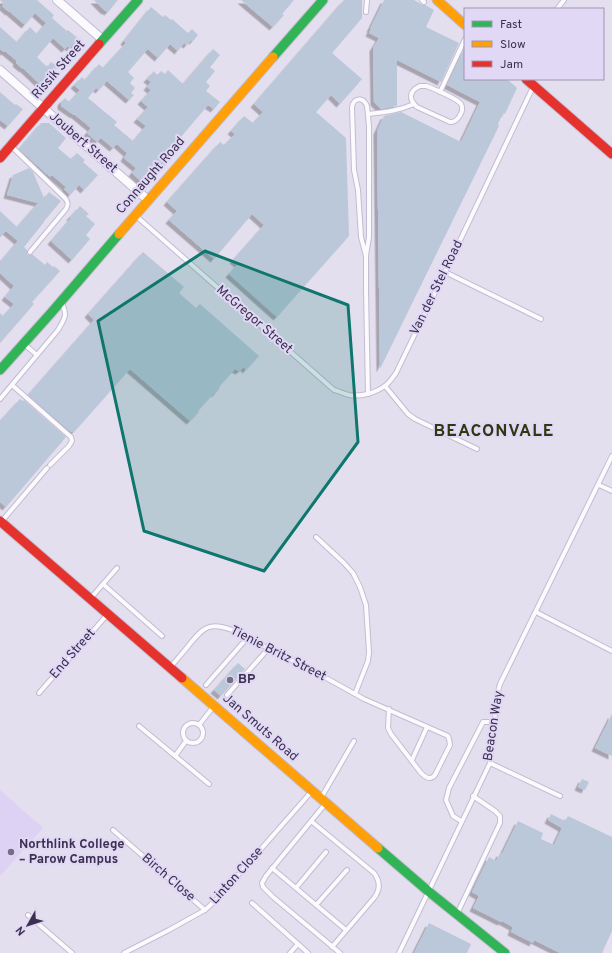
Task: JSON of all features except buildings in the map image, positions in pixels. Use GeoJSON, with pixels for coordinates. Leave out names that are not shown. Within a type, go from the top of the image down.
{"type":"FeatureCollection","features":[{"type":"Feature","properties":{"kind":"street"},"geometry":{"type":"LineString","coordinates":[[57,0],[103,40]]}},
{"type":"Feature","properties":{"kind":"street","name":"Rissik Street"},"geometry":{"type":"LineString","coordinates":[[0,158],[138,0]]}},
{"type":"Feature","properties":{"kind":"street","name":"Connaught Road"},"geometry":{"type":"LineString","coordinates":[[0,370],[61,302],[323,0]]}},
{"type":"Feature","properties":{"kind":"street"},"geometry":{"type":"LineString","coordinates":[[437,0],[464,24]]}},
{"type":"Feature","properties":{"kind":"street","name":"Joubert Street"},"geometry":{"type":"LineString","coordinates":[[0,70],[148,200]]}},
{"type":"Feature","properties":{"kind":"street"},"geometry":{"type":"LineString","coordinates":[[527,80],[612,154]]}},
{"type":"Feature","properties":{"kind":"street","name":"Jan Smuts Road"},"geometry":{"type":"LineString","coordinates":[[0,522],[428,891],[505,953]]}},
{"type":"Feature","properties":{"kind":"lane"},"geometry":{"type":"LineString","coordinates":[[366,12],[367,0]]}},
{"type":"Feature","properties":{"kind":"lane"},"geometry":{"type":"LineString","coordinates":[[558,8],[564,0]]}},
{"type":"Feature","properties":{"kind":"lane"},"geometry":{"type":"LineString","coordinates":[[440,92],[464,41]]}},
{"type":"Feature","properties":{"kind":"lane"},"geometry":{"type":"LineString","coordinates":[[426,86],[459,101],[462,106],[462,110],[458,118],[453,122],[450,122],[414,104],[411,100],[411,96],[415,88],[426,86]]}},
{"type":"Feature","properties":{"kind":"lane","name":"Van der Stel Road"},"geometry":{"type":"LineString","coordinates":[[385,386],[396,373],[534,86]]}},
{"type":"Feature","properties":{"kind":"lane"},"geometry":{"type":"LineString","coordinates":[[366,256],[361,237],[358,190],[354,170],[352,107],[354,100],[363,100],[366,103],[368,114],[369,237],[366,256],[368,394]]}},
{"type":"Feature","properties":{"kind":"lane"},"geometry":{"type":"LineString","coordinates":[[368,114],[394,111],[414,104]]}},
{"type":"Feature","properties":{"kind":"lane"},"geometry":{"type":"LineString","coordinates":[[10,146],[64,197],[68,204],[66,209],[30,252]]}},
{"type":"Feature","properties":{"kind":"lane","name":"McGregor Street"},"geometry":{"type":"LineString","coordinates":[[135,215],[334,390],[350,395],[360,396],[385,386]]}},
{"type":"Feature","properties":{"kind":"lane"},"geometry":{"type":"LineString","coordinates":[[445,272],[541,319]]}},
{"type":"Feature","properties":{"kind":"lane"},"geometry":{"type":"LineString","coordinates":[[0,399],[58,330],[66,315],[61,302]]}},
{"type":"Feature","properties":{"kind":"lane"},"geometry":{"type":"LineString","coordinates":[[24,344],[37,354]]}},
{"type":"Feature","properties":{"kind":"lane"},"geometry":{"type":"LineString","coordinates":[[0,522],[72,441],[71,437],[12,385]]}},
{"type":"Feature","properties":{"kind":"lane"},"geometry":{"type":"LineString","coordinates":[[385,386],[408,414],[415,419],[477,449]]}},
{"type":"Feature","properties":{"kind":"lane","name":"Beacon Way"},"geometry":{"type":"LineString","coordinates":[[399,953],[490,763],[499,688],[612,456]]}},
{"type":"Feature","properties":{"kind":"lane"},"geometry":{"type":"LineString","coordinates":[[599,484],[612,491]]}},
{"type":"Feature","properties":{"kind":"lane"},"geometry":{"type":"LineString","coordinates":[[316,537],[344,563],[352,573],[360,586],[366,605],[370,652],[355,694]]}},
{"type":"Feature","properties":{"kind":"lane"},"geometry":{"type":"LineString","coordinates":[[90,599],[117,568]]}},
{"type":"Feature","properties":{"kind":"lane"},"geometry":{"type":"LineString","coordinates":[[103,584],[162,636]]}},
{"type":"Feature","properties":{"kind":"lane"},"geometry":{"type":"LineString","coordinates":[[536,612],[612,651]]}},
{"type":"Feature","properties":{"kind":"lane","name":"End Street"},"geometry":{"type":"LineString","coordinates":[[39,693],[108,614]]}},
{"type":"Feature","properties":{"kind":"lane","name":"Tienie Britz Street"},"geometry":{"type":"LineString","coordinates":[[170,668],[200,632],[207,628],[224,626],[269,648],[355,694],[448,736],[450,739],[450,745],[435,775],[431,778],[421,773],[412,760]]}},
{"type":"Feature","properties":{"kind":"lane"},"geometry":{"type":"LineString","coordinates":[[206,685],[248,638]]}},
{"type":"Feature","properties":{"kind":"lane"},"geometry":{"type":"LineString","coordinates":[[227,695],[269,648]]}},
{"type":"Feature","properties":{"kind":"lane"},"geometry":{"type":"LineString","coordinates":[[199,725],[214,706]]}},
{"type":"Feature","properties":{"kind":"lane"},"geometry":{"type":"LineString","coordinates":[[389,709],[389,731],[412,760],[427,727]]}},
{"type":"Feature","properties":{"kind":"lane"},"geometry":{"type":"LineString","coordinates":[[461,821],[453,816],[446,800],[449,788],[483,722],[494,722]]}},
{"type":"Feature","properties":{"kind":"lane"},"geometry":{"type":"LineString","coordinates":[[190,723],[199,725],[204,733],[203,738],[200,742],[190,744],[184,738],[184,729],[190,723]]}},
{"type":"Feature","properties":{"kind":"lane"},"geometry":{"type":"LineString","coordinates":[[139,726],[209,784]]}},
{"type":"Feature","properties":{"kind":"lane"},"geometry":{"type":"LineString","coordinates":[[175,756],[186,741]]}},
{"type":"Feature","properties":{"kind":"lane"},"geometry":{"type":"LineString","coordinates":[[340,953],[296,917],[264,887],[262,883],[263,879],[311,821],[324,800],[354,741]]}},
{"type":"Feature","properties":{"kind":"lane"},"geometry":{"type":"LineString","coordinates":[[490,763],[560,796]]}},
{"type":"Feature","properties":{"kind":"lane","name":"Linton Close"},"geometry":{"type":"LineString","coordinates":[[124,953],[205,910],[217,899],[312,791]]}},
{"type":"Feature","properties":{"kind":"lane"},"geometry":{"type":"LineString","coordinates":[[457,914],[500,823],[500,816],[473,796]]}},
{"type":"Feature","properties":{"kind":"lane"},"geometry":{"type":"LineString","coordinates":[[311,821],[374,873],[378,880],[378,893],[332,946]]}},
{"type":"Feature","properties":{"kind":"lane","name":"Birch Close"},"geometry":{"type":"LineString","coordinates":[[113,830],[205,910]]}},
{"type":"Feature","properties":{"kind":"lane"},"geometry":{"type":"LineString","coordinates":[[296,888],[326,852]]}},
{"type":"Feature","properties":{"kind":"lane"},"geometry":{"type":"LineString","coordinates":[[272,868],[346,930]]}},
{"type":"Feature","properties":{"kind":"lane"},"geometry":{"type":"LineString","coordinates":[[316,905],[347,870]]}},
{"type":"Feature","properties":{"kind":"lane"},"geometry":{"type":"LineString","coordinates":[[252,903],[308,953]]}},
{"type":"Feature","properties":{"kind":"lane"},"geometry":{"type":"LineString","coordinates":[[28,914],[72,953]]}},
{"type":"Feature","properties":{"kind":"lane"},"geometry":{"type":"LineString","coordinates":[[290,953],[298,944]]}},
{"type":"Feature","properties":{"kind":"highlighted area"},"geometry":{"type":"Polygon","coordinates":[[[205,251],[348,305],[358,442],[264,571],[144,531],[98,321],[205,251]]]}},
{"type":"Feature","properties":{"kind":"shaded area","name":"Northlink College – Parow Campus"},"geometry":{"type":"Polygon","coordinates":[[[0,790],[43,828],[0,876],[0,790]]]}},
{"type":"Feature","properties":{"kind":"traffic: fast"},"geometry":{"type":"LineString","coordinates":[[99,44],[138,0]]}},
{"type":"Feature","properties":{"kind":"traffic: fast"},"geometry":{"type":"LineString","coordinates":[[273,57],[323,0]]}},
{"type":"Feature","properties":{"kind":"traffic: fast"},"geometry":{"type":"LineString","coordinates":[[0,370],[119,234]]}},
{"type":"Feature","properties":{"kind":"traffic: fast"},"geometry":{"type":"LineString","coordinates":[[378,848],[428,891],[505,953]]}},
{"type":"Feature","properties":{"kind":"traffic: slow"},"geometry":{"type":"LineString","coordinates":[[437,0],[464,24]]}},
{"type":"Feature","properties":{"kind":"traffic: slow"},"geometry":{"type":"LineString","coordinates":[[119,234],[273,57]]}},
{"type":"Feature","properties":{"kind":"traffic: slow"},"geometry":{"type":"LineString","coordinates":[[182,678],[378,848]]}},
{"type":"Feature","properties":{"kind":"traffic: jam"},"geometry":{"type":"LineString","coordinates":[[0,158],[99,44]]}},
{"type":"Feature","properties":{"kind":"traffic: jam"},"geometry":{"type":"LineString","coordinates":[[527,80],[612,154]]}},
{"type":"Feature","properties":{"kind":"traffic: jam"},"geometry":{"type":"LineString","coordinates":[[0,521],[182,678]]}},
{"type":"Feature","properties":{"kind":"place","name":"BP"},"geometry":{"type":"Point","coordinates":[230,680]}},
{"type":"Feature","properties":{"kind":"place","name":"Northlink College – Parow Campus"},"geometry":{"type":"Point","coordinates":[11,852]}},
{"type":"Feature","properties":{"kind":"district","name":"BEACONVALE"},"geometry":{"type":"Point","coordinates":[494,432]}}]}
